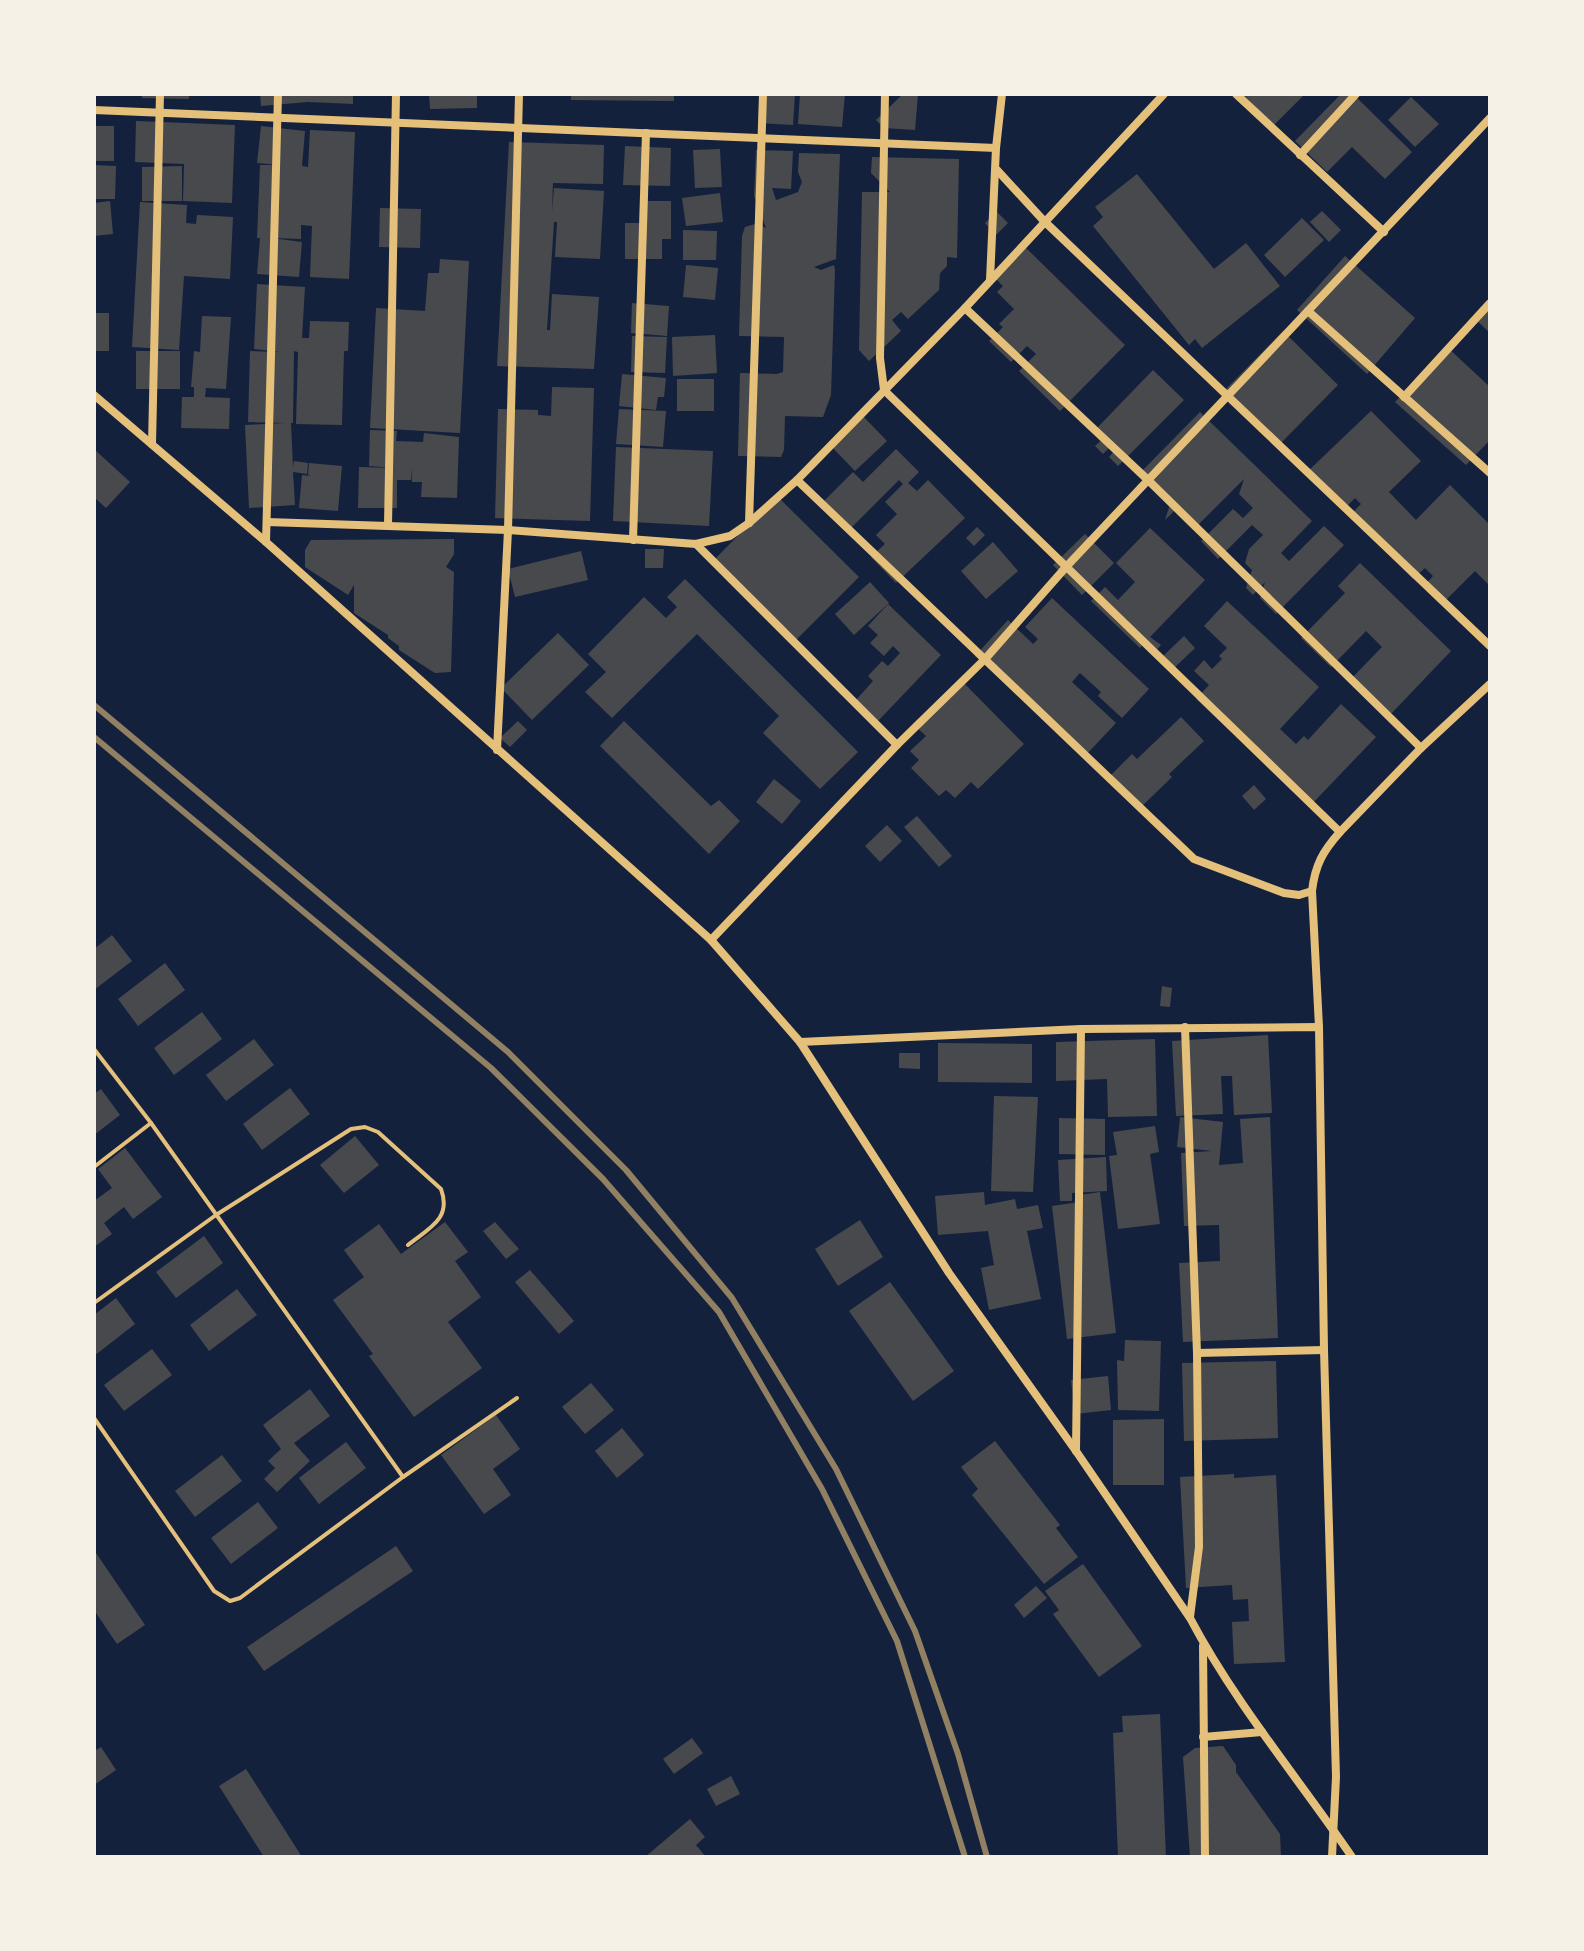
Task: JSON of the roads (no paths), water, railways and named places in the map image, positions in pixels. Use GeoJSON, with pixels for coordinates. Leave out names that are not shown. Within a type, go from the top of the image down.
{"type":"FeatureCollection","features":[{"type":"Feature","properties":{"kind":"street"},"geometry":{"type":"LineString","coordinates":[[152,444],[160,94]]}},
{"type":"Feature","properties":{"kind":"street"},"geometry":{"type":"LineString","coordinates":[[266,542],[278,94]]}},
{"type":"Feature","properties":{"kind":"street"},"geometry":{"type":"LineString","coordinates":[[388,525],[396,94]]}},
{"type":"Feature","properties":{"kind":"street"},"geometry":{"type":"LineString","coordinates":[[497,750],[508,530],[519,94]]}},
{"type":"Feature","properties":{"kind":"street"},"geometry":{"type":"LineString","coordinates":[[749,523],[763,94]]}},
{"type":"Feature","properties":{"kind":"street"},"geometry":{"type":"LineString","coordinates":[[885,94],[880,358],[884,390],[1340,832]]}},
{"type":"Feature","properties":{"kind":"street"},"geometry":{"type":"LineString","coordinates":[[990,280],[996,148],[1002,94]]}},
{"type":"Feature","properties":{"kind":"street"},"geometry":{"type":"LineString","coordinates":[[267,522],[508,530],[696,544],[730,536],[797,480],[965,308],[1164,94]]}},
{"type":"Feature","properties":{"kind":"street"},"geometry":{"type":"LineString","coordinates":[[1236,94],[1384,232]]}},
{"type":"Feature","properties":{"kind":"street"},"geometry":{"type":"LineString","coordinates":[[1300,155],[1356,94]]}},
{"type":"Feature","properties":{"kind":"street"},"geometry":{"type":"LineString","coordinates":[[94,110],[996,148]]}},
{"type":"Feature","properties":{"kind":"street"},"geometry":{"type":"LineString","coordinates":[[711,940],[897,745],[986,658],[1226,395],[1490,118]]}},
{"type":"Feature","properties":{"kind":"street"},"geometry":{"type":"LineString","coordinates":[[633,540],[646,133]]}},
{"type":"Feature","properties":{"kind":"street"},"geometry":{"type":"LineString","coordinates":[[997,170],[1044,221],[1490,646]]}},
{"type":"Feature","properties":{"kind":"street"},"geometry":{"type":"LineString","coordinates":[[1404,397],[1490,303]]}},
{"type":"Feature","properties":{"kind":"street"},"geometry":{"type":"LineString","coordinates":[[965,308],[1148,480],[1421,748]]}},
{"type":"Feature","properties":{"kind":"street"},"geometry":{"type":"LineString","coordinates":[[1308,311],[1490,473]]}},
{"type":"Feature","properties":{"kind":"street"},"geometry":{"type":"LineString","coordinates":[[94,395],[266,542],[711,940],[800,1042],[949,1273],[1076,1451],[1190,1618],[1262,1732],[1352,1857]]}},
{"type":"Feature","properties":{"kind":"street"},"geometry":{"type":"LineString","coordinates":[[797,480],[1194,859],[1284,893],[1299,895],[1312,891]]}},
{"type":"Feature","properties":{"kind":"street"},"geometry":{"type":"LineString","coordinates":[[696,544],[897,745]]}},
{"type":"Feature","properties":{"kind":"street"},"geometry":{"type":"LineString","coordinates":[[1332,1857],[1336,1777],[1319,1027],[1312,891],[1321,853],[1421,748],[1490,684]]}},
{"type":"Feature","properties":{"kind":"street"},"geometry":{"type":"LineString","coordinates":[[1185,1027],[1197,1353],[1199,1547],[1190,1618]]}},
{"type":"Feature","properties":{"kind":"street"},"geometry":{"type":"LineString","coordinates":[[800,1042],[1081,1029],[1319,1027]]}},
{"type":"Feature","properties":{"kind":"street"},"geometry":{"type":"LineString","coordinates":[[1076,1451],[1081,1029]]}},
{"type":"Feature","properties":{"kind":"street"},"geometry":{"type":"LineString","coordinates":[[1197,1353],[1324,1350]]}},
{"type":"Feature","properties":{"kind":"street"},"geometry":{"type":"LineString","coordinates":[[1204,1644],[1205,1857]]}},
{"type":"Feature","properties":{"kind":"street"},"geometry":{"type":"LineString","coordinates":[[1203,1737],[1262,1732]]}},
{"type":"Feature","properties":{"kind":"lane"},"geometry":{"type":"LineString","coordinates":[[94,1049],[151,1123],[403,1477]]}},
{"type":"Feature","properties":{"kind":"lane"},"geometry":{"type":"LineString","coordinates":[[94,1167],[151,1123]]}},
{"type":"Feature","properties":{"kind":"lane"},"geometry":{"type":"LineString","coordinates":[[94,1303],[216,1215],[351,1129],[365,1127],[378,1132],[441,1189],[445,1201],[444,1212],[437,1222],[408,1245]]}},
{"type":"Feature","properties":{"kind":"lane"},"geometry":{"type":"LineString","coordinates":[[94,1418],[214,1591],[230,1601],[240,1598],[403,1477],[517,1398]]}},
{"type":"Feature","properties":{"kind":"railway"},"geometry":{"type":"LineString","coordinates":[[94,705],[508,1052],[626,1170],[732,1298],[836,1469],[915,1631],[958,1754],[987,1857]]}},
{"type":"Feature","properties":{"kind":"railway"},"geometry":{"type":"LineString","coordinates":[[94,737],[491,1068],[603,1179],[719,1312],[822,1489],[897,1641],[965,1857]]}}]}
